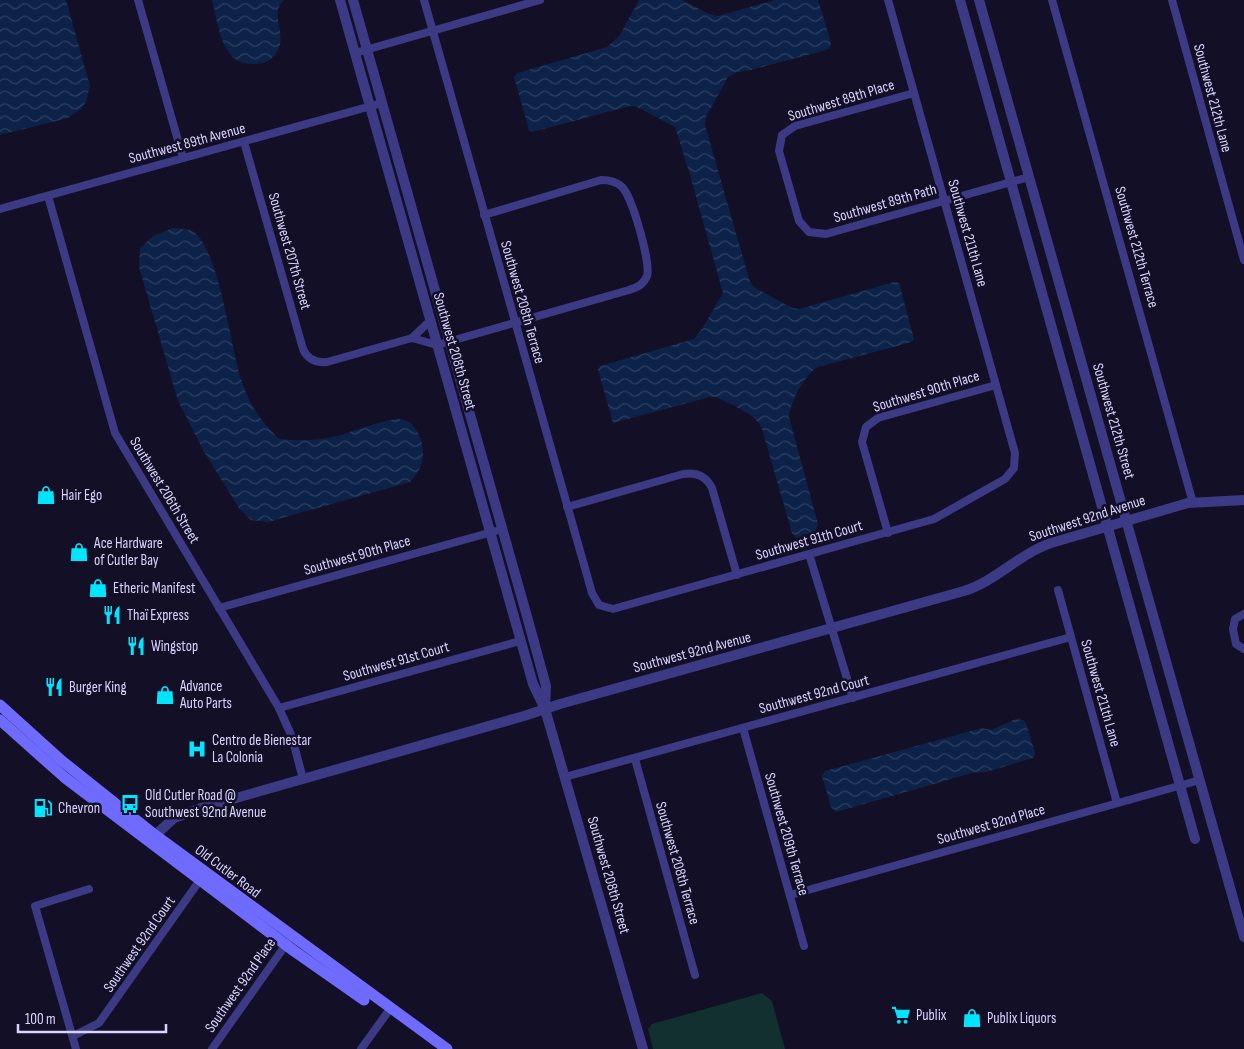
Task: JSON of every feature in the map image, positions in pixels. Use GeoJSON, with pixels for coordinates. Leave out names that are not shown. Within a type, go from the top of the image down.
{"type":"FeatureCollection","features":[{"type":"Feature","properties":{"kind":"main road","name":"Old Cutler Road"},"geometry":{"type":"LineString","coordinates":[[0,706],[200,880],[388,1012],[436,1049]]}},
{"type":"Feature","properties":{"kind":"main road","name":"Old Cutler Road"},"geometry":{"type":"LineString","coordinates":[[0,720],[64,777],[152,838],[288,941]]}},
{"type":"Feature","properties":{"kind":"main road","name":"Old Cutler Road"},"geometry":{"type":"LineString","coordinates":[[388,1012],[447,1049]]}},
{"type":"Feature","properties":{"kind":"street"},"geometry":{"type":"LineString","coordinates":[[138,0],[182,158]]}},
{"type":"Feature","properties":{"kind":"street","name":"Southwest 208th Street"},"geometry":{"type":"LineString","coordinates":[[340,0],[491,532],[520,641],[533,684],[545,709],[643,1049]]}},
{"type":"Feature","properties":{"kind":"street","name":"Southwest 208th Street"},"geometry":{"type":"LineString","coordinates":[[353,0],[546,686],[545,709]]}},
{"type":"Feature","properties":{"kind":"street","name":"Southwest 208th Terrace"},"geometry":{"type":"LineString","coordinates":[[424,0],[592,596],[604,608]]}},
{"type":"Feature","properties":{"kind":"street"},"geometry":{"type":"LineString","coordinates":[[355,52],[540,0]]}},
{"type":"Feature","properties":{"kind":"street","name":"Southwest 211th Lane"},"geometry":{"type":"LineString","coordinates":[[888,0],[1015,454],[1015,466],[1011,473]]}},
{"type":"Feature","properties":{"kind":"street"},"geometry":{"type":"LineString","coordinates":[[960,0],[1195,839]]}},
{"type":"Feature","properties":{"kind":"street","name":"Southwest 212th Street"},"geometry":{"type":"LineString","coordinates":[[979,0],[1244,937]]}},
{"type":"Feature","properties":{"kind":"street","name":"Southwest 212th Terrace"},"geometry":{"type":"LineString","coordinates":[[1052,0],[1194,502]]}},
{"type":"Feature","properties":{"kind":"street","name":"Southwest 212th Lane"},"geometry":{"type":"LineString","coordinates":[[1172,0],[1244,260]]}},
{"type":"Feature","properties":{"kind":"street","name":"Southwest 89th Place"},"geometry":{"type":"LineString","coordinates":[[807,231],[799,218],[779,151],[780,139],[783,134],[795,126],[914,93]]}},
{"type":"Feature","properties":{"kind":"street","name":"Southwest 89th Avenue"},"geometry":{"type":"LineString","coordinates":[[0,209],[382,103]]}},
{"type":"Feature","properties":{"kind":"street","name":"Southwest 207th Street"},"geometry":{"type":"LineString","coordinates":[[244,142],[304,351],[316,362],[327,362],[412,338]]}},
{"type":"Feature","properties":{"kind":"street","name":"Southwest 89th Path"},"geometry":{"type":"LineString","coordinates":[[807,231],[814,234],[826,234],[1029,177]]}},
{"type":"Feature","properties":{"kind":"street"},"geometry":{"type":"LineString","coordinates":[[430,320],[412,338],[437,345],[630,290],[639,286],[647,276],[647,260],[630,202],[626,190],[618,183],[601,180],[484,215]]}},
{"type":"Feature","properties":{"kind":"street","name":"Southwest 206th Street"},"geometry":{"type":"LineString","coordinates":[[48,196],[113,428],[279,708],[292,737],[303,779]]}},
{"type":"Feature","properties":{"kind":"street","name":"Southwest 90th Place"},"geometry":{"type":"LineString","coordinates":[[888,533],[863,446],[862,436],[866,427],[878,418],[996,385]]}},
{"type":"Feature","properties":{"kind":"street","name":"Southwest 91th Court"},"geometry":{"type":"LineString","coordinates":[[604,608],[621,608],[888,533],[950,512],[972,496],[1005,480],[1011,473]]}},
{"type":"Feature","properties":{"kind":"street"},"geometry":{"type":"LineString","coordinates":[[567,507],[683,474],[693,474],[705,478],[714,493],[737,575]]}},
{"type":"Feature","properties":{"kind":"street","name":"Southwest 92nd Avenue"},"geometry":{"type":"LineString","coordinates":[[152,838],[174,818],[187,812],[968,590],[990,579],[1038,547],[1126,520],[1194,502],[1244,500]]}},
{"type":"Feature","properties":{"kind":"street","name":"Southwest 90th Place"},"geometry":{"type":"LineString","coordinates":[[219,608],[502,529]]}},
{"type":"Feature","properties":{"kind":"street"},"geometry":{"type":"LineString","coordinates":[[809,554],[853,698]]}},
{"type":"Feature","properties":{"kind":"street","name":"Southwest 211th Lane"},"geometry":{"type":"LineString","coordinates":[[1058,590],[1117,803]]}},
{"type":"Feature","properties":{"kind":"street"},"geometry":{"type":"LineString","coordinates":[[1244,614],[1235,620],[1233,629],[1236,644],[1244,649]]}},
{"type":"Feature","properties":{"kind":"street","name":"Southwest 92nd Court"},"geometry":{"type":"LineString","coordinates":[[565,777],[1071,637]]}},
{"type":"Feature","properties":{"kind":"street","name":"Southwest 91st Court"},"geometry":{"type":"LineString","coordinates":[[279,708],[520,641]]}},
{"type":"Feature","properties":{"kind":"street","name":"Southwest 209th Terrace"},"geometry":{"type":"LineString","coordinates":[[743,728],[804,946]]}},
{"type":"Feature","properties":{"kind":"street","name":"Southwest 208th Terrace"},"geometry":{"type":"LineString","coordinates":[[634,759],[695,975]]}},
{"type":"Feature","properties":{"kind":"street","name":"Southwest 92nd Place"},"geometry":{"type":"LineString","coordinates":[[790,895],[1200,780]]}},
{"type":"Feature","properties":{"kind":"street","name":"Southwest 92nd Court"},"geometry":{"type":"LineString","coordinates":[[73,1036],[99,1023],[200,880]]}},
{"type":"Feature","properties":{"kind":"street"},"geometry":{"type":"LineString","coordinates":[[76,1049],[35,906],[89,889]]}},
{"type":"Feature","properties":{"kind":"street","name":"Southwest 92nd Place"},"geometry":{"type":"LineString","coordinates":[[212,1049],[288,941]]}},
{"type":"Feature","properties":{"kind":"street"},"geometry":{"type":"LineString","coordinates":[[361,1049],[388,1012]]}},
{"type":"Feature","properties":{"kind":"green space"},"geometry":{"type":"Polygon","coordinates":[[[762,993],[772,1001],[785,1049],[653,1049],[648,1029],[652,1024],[762,993]]]}},
{"type":"Feature","properties":{"kind":"water"},"geometry":{"type":"Polygon","coordinates":[[[0,0],[66,0],[90,86],[86,102],[81,109],[68,118],[0,135],[0,0]]]}},
{"type":"Feature","properties":{"kind":"water"},"geometry":{"type":"Polygon","coordinates":[[[212,0],[284,0],[279,6],[278,13],[280,43],[271,59],[263,63],[253,64],[242,63],[234,58],[228,51],[219,31],[212,0]]]}},
{"type":"Feature","properties":{"kind":"water"},"geometry":{"type":"Polygon","coordinates":[[[639,0],[682,0],[709,14],[718,16],[775,0],[818,0],[831,42],[830,48],[823,51],[737,72],[728,77],[706,117],[705,125],[750,282],[754,287],[792,308],[799,309],[894,282],[899,283],[914,339],[912,342],[818,367],[808,376],[799,389],[792,404],[789,417],[818,524],[816,531],[797,538],[792,533],[762,429],[759,423],[749,414],[716,397],[710,397],[613,423],[598,370],[600,366],[694,339],[723,293],[690,175],[675,127],[637,107],[630,106],[532,132],[529,130],[514,77],[517,73],[607,47],[620,35],[639,0]]]}},
{"type":"Feature","properties":{"kind":"water"},"geometry":{"type":"Polygon","coordinates":[[[173,228],[192,231],[201,240],[210,256],[223,300],[245,391],[261,419],[272,432],[279,439],[315,440],[330,438],[394,419],[405,420],[417,431],[423,449],[421,464],[410,482],[268,522],[251,520],[239,508],[204,452],[178,401],[139,267],[140,248],[153,236],[173,228]]]}},
{"type":"Feature","properties":{"kind":"water"},"geometry":{"type":"Polygon","coordinates":[[[1016,719],[1023,720],[1026,723],[1035,753],[1033,758],[986,772],[972,773],[836,812],[831,807],[822,776],[825,771],[982,728],[991,730],[1016,719]]]}},
{"type":"Feature","properties":{"kind":"place","name":"Hair Ego"},"geometry":{"type":"Point","coordinates":[46,495]}},
{"type":"Feature","properties":{"kind":"place","name":"Ace Hardware of Cutler Bay"},"geometry":{"type":"Point","coordinates":[79,552]}},
{"type":"Feature","properties":{"kind":"place","name":"Etheric Manifest"},"geometry":{"type":"Point","coordinates":[98,588]}},
{"type":"Feature","properties":{"kind":"place","name":"Thaï Express"},"geometry":{"type":"Point","coordinates":[112,615]}},
{"type":"Feature","properties":{"kind":"place","name":"Wingstop"},"geometry":{"type":"Point","coordinates":[136,646]}},
{"type":"Feature","properties":{"kind":"place","name":"Burger King"},"geometry":{"type":"Point","coordinates":[54,687]}},
{"type":"Feature","properties":{"kind":"place","name":"Advance Auto Parts"},"geometry":{"type":"Point","coordinates":[165,695]}},
{"type":"Feature","properties":{"kind":"place","name":"Centro de Bienestar La Colonia"},"geometry":{"type":"Point","coordinates":[197,749]}},
{"type":"Feature","properties":{"kind":"place","name":"Old Cutler Road @ Southwest 92nd Avenue"},"geometry":{"type":"Point","coordinates":[130,804]}},
{"type":"Feature","properties":{"kind":"place","name":"Chevron"},"geometry":{"type":"Point","coordinates":[43,808]}},
{"type":"Feature","properties":{"kind":"place","name":"Publix"},"geometry":{"type":"Point","coordinates":[901,1015]}},
{"type":"Feature","properties":{"kind":"place","name":"Publix Liquors"},"geometry":{"type":"Point","coordinates":[972,1018]}}]}
